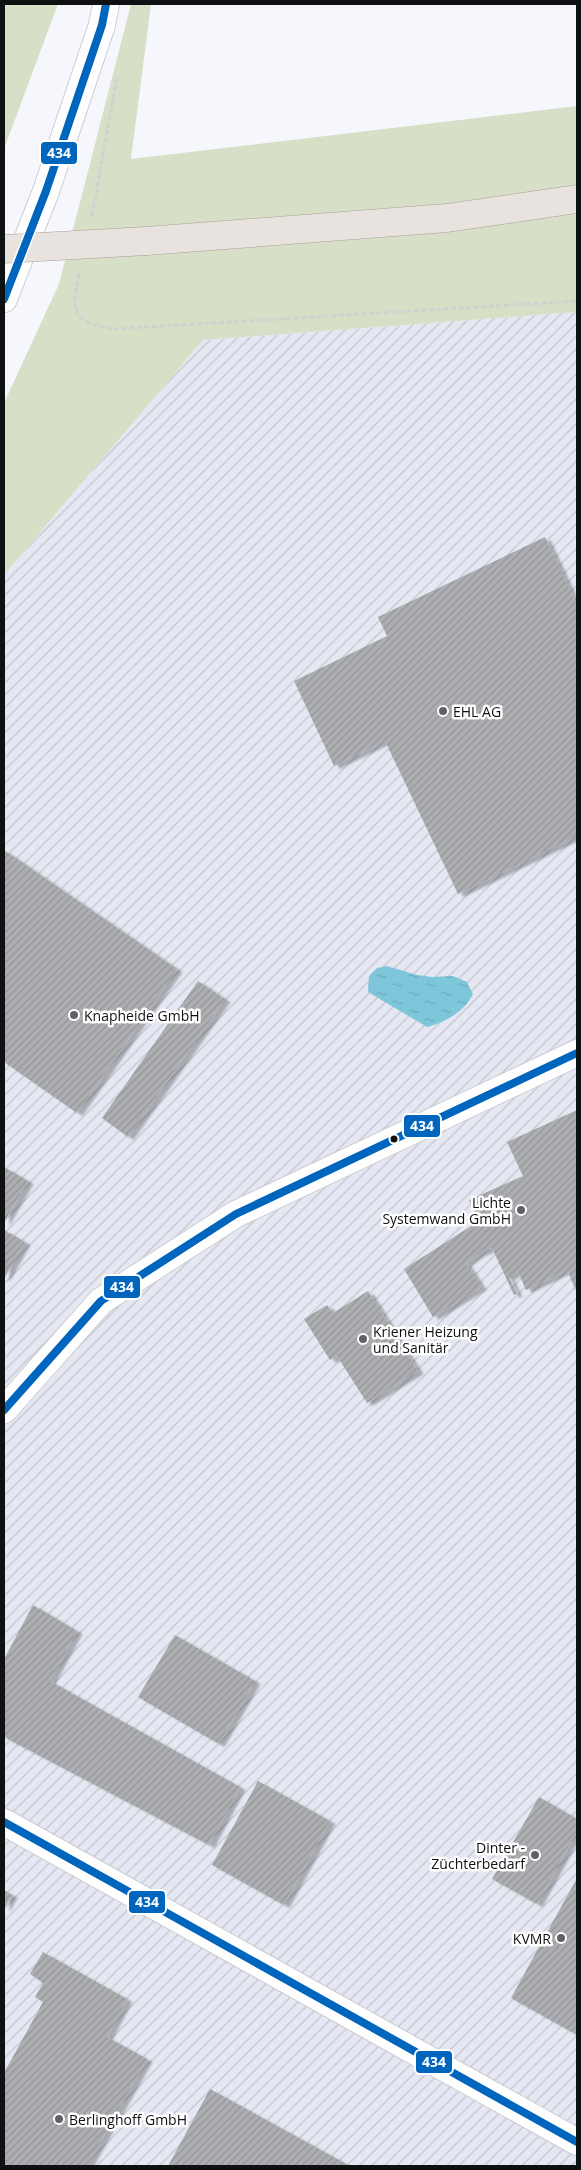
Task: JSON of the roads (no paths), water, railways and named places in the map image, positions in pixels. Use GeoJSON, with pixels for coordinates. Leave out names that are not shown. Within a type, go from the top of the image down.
{"type":"FeatureCollection","features":[{"type":"Feature","properties":{"kind":"main road"},"geometry":{"type":"LineString","coordinates":[[4,248],[146,241],[447,218],[577,198]]}},
{"type":"Feature","properties":{"kind":"street"},"geometry":{"type":"LineString","coordinates":[[4,299],[46,192],[102,24],[106,4]]}},
{"type":"Feature","properties":{"kind":"street"},"geometry":{"type":"LineString","coordinates":[[4,1410],[101,1301],[236,1214],[393,1142],[577,1053]]}},
{"type":"Feature","properties":{"kind":"street"},"geometry":{"type":"LineString","coordinates":[[4,1822],[577,2142]]}},
{"type":"Feature","properties":{"kind":"water"},"geometry":{"type":"Polygon","coordinates":[[[387,966],[417,975],[432,977],[453,976],[467,982],[473,994],[460,1011],[441,1022],[427,1027],[368,992],[369,976],[377,968],[387,966]]]}},
{"type":"Feature","properties":{"kind":"place","name":"EHL AG"},"geometry":{"type":"Point","coordinates":[443,711]}},
{"type":"Feature","properties":{"kind":"place","name":"Knapheide GmbH"},"geometry":{"type":"Point","coordinates":[74,1015]}},
{"type":"Feature","properties":{"kind":"place","name":"Lichte Systemwand GmbH"},"geometry":{"type":"Point","coordinates":[521,1210]}},
{"type":"Feature","properties":{"kind":"place","name":"Kriener Heizung und Sanitär"},"geometry":{"type":"Point","coordinates":[363,1339]}},
{"type":"Feature","properties":{"kind":"place","name":"Dinter - Züchterbedarf"},"geometry":{"type":"Point","coordinates":[535,1855]}},
{"type":"Feature","properties":{"kind":"place","name":"KVMR"},"geometry":{"type":"Point","coordinates":[561,1938]}},
{"type":"Feature","properties":{"kind":"place","name":"Berlinghoff GmbH"},"geometry":{"type":"Point","coordinates":[59,2119]}}]}
